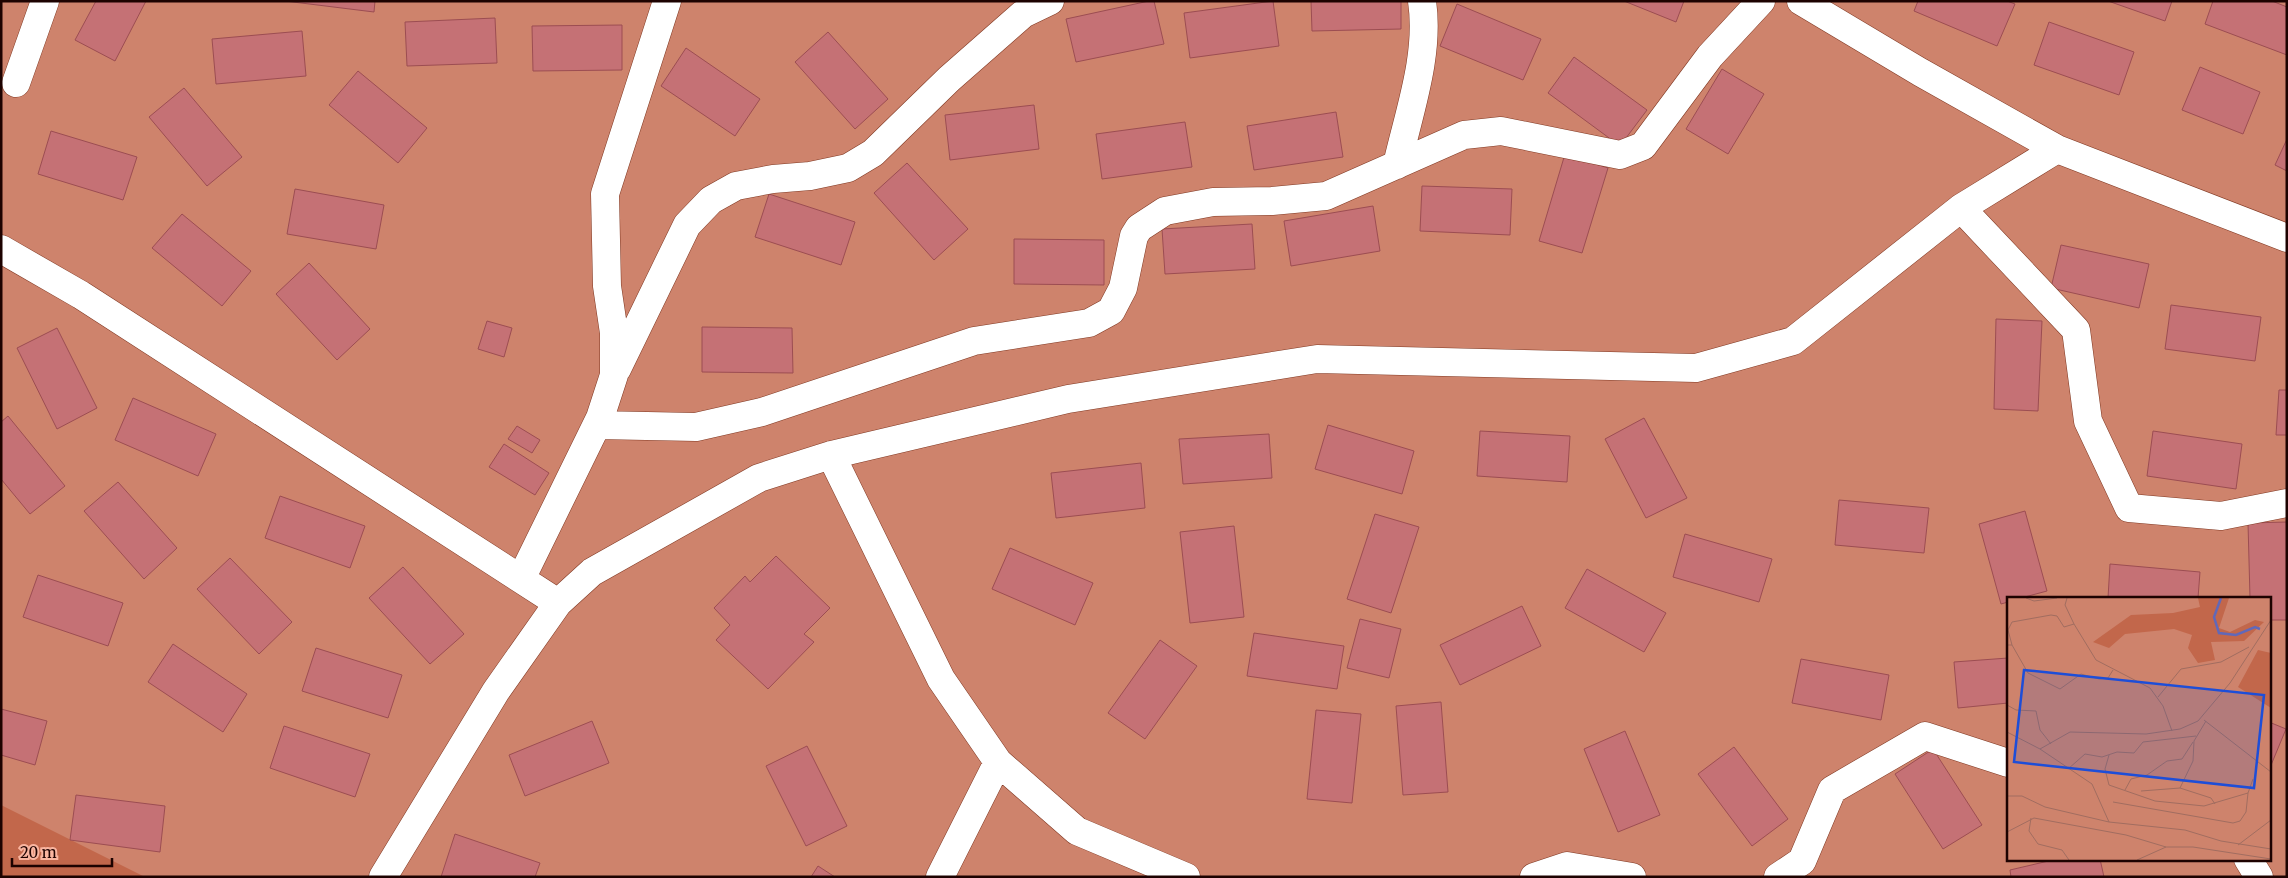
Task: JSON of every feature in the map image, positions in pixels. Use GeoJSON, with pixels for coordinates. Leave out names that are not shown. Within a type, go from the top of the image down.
{"type":"FeatureCollection","features":[{"type":"Feature","properties":{"kind":"street"},"geometry":{"type":"LineString","coordinates":[[16,83],[45,1]]}},
{"type":"Feature","properties":{"kind":"street"},"geometry":{"type":"LineString","coordinates":[[614,375],[614,333],[607,286],[605,194],[667,1]]}},
{"type":"Feature","properties":{"kind":"street"},"geometry":{"type":"LineString","coordinates":[[522,580],[597,425],[614,375],[687,225],[711,200],[736,186],[773,179],[810,176],[848,168],[873,153],[949,79],[1023,14],[1050,1]]}},
{"type":"Feature","properties":{"kind":"street"},"geometry":{"type":"LineString","coordinates":[[1397,165],[1419,69],[1425,23],[1422,1]]}},
{"type":"Feature","properties":{"kind":"street"},"geometry":{"type":"LineString","coordinates":[[597,425],[647,428],[696,427],[762,412],[974,340],[1089,323],[1111,311],[1124,288],[1134,236],[1139,228],[1165,212],[1213,202],[1272,201],[1326,196],[1464,135],[1501,130],[1620,155],[1630,153],[1643,146],[1710,56],[1761,1]]}},
{"type":"Feature","properties":{"kind":"street"},"geometry":{"type":"LineString","coordinates":[[1801,1],[1920,72],[2057,149],[2287,238]]}},
{"type":"Feature","properties":{"kind":"street"},"geometry":{"type":"LineString","coordinates":[[383,877],[496,691],[558,603],[592,572],[759,478],[831,455],[1068,399],[1317,359],[1696,368],[1793,341],[1961,208],[2057,149]]}},
{"type":"Feature","properties":{"kind":"street"},"geometry":{"type":"LineString","coordinates":[[1961,208],[2076,330],[2088,421],[2129,508],[2221,516],[2287,503]]}},
{"type":"Feature","properties":{"kind":"street"},"geometry":{"type":"LineString","coordinates":[[1,249],[82,295],[558,603]]}},
{"type":"Feature","properties":{"kind":"street"},"geometry":{"type":"LineString","coordinates":[[831,455],[941,679],[998,762],[1077,831],[1186,877]]}},
{"type":"Feature","properties":{"kind":"street"},"geometry":{"type":"LineString","coordinates":[[1778,877],[1802,861],[1832,790],[1925,736],[2007,763]]}},
{"type":"Feature","properties":{"kind":"street"},"geometry":{"type":"LineString","coordinates":[[940,877],[998,762]]}},
{"type":"Feature","properties":{"kind":"street"},"geometry":{"type":"LineString","coordinates":[[2249,860],[2259,877]]}},
{"type":"Feature","properties":{"kind":"street"},"geometry":{"type":"LineString","coordinates":[[1534,877],[1567,866],[1632,877]]}},
{"type":"Feature","properties":{"kind":"shaded area"},"geometry":{"type":"Polygon","coordinates":[[[1,1],[2287,1],[2287,877],[1,877],[1,1]]]}},
{"type":"Feature","properties":{"kind":"shaded area"},"geometry":{"type":"Polygon","coordinates":[[[1,805],[145,877],[1,877],[1,805]]]}},
{"type":"Feature","properties":{"kind":"building"},"geometry":{"type":"Polygon","coordinates":[[[96,1],[146,1],[115,61],[75,40],[96,1]]]}},
{"type":"Feature","properties":{"kind":"building"},"geometry":{"type":"Polygon","coordinates":[[[285,1],[375,1],[374,12],[285,1]]]}},
{"type":"Feature","properties":{"kind":"building"},"geometry":{"type":"Polygon","coordinates":[[[1154,1],[1164,44],[1076,62],[1066,19],[1154,1]]]}},
{"type":"Feature","properties":{"kind":"building"},"geometry":{"type":"Polygon","coordinates":[[[1273,1],[1279,46],[1190,58],[1184,13],[1273,1]]]}},
{"type":"Feature","properties":{"kind":"building"},"geometry":{"type":"Polygon","coordinates":[[[1311,1],[1401,1],[1401,29],[1312,31],[1311,1]]]}},
{"type":"Feature","properties":{"kind":"building"},"geometry":{"type":"Polygon","coordinates":[[[1624,1],[1684,1],[1676,22],[1624,1]]]}},
{"type":"Feature","properties":{"kind":"building"},"geometry":{"type":"Polygon","coordinates":[[[1918,1],[2007,1],[2015,4],[1997,46],[1914,11],[1918,1]]]}},
{"type":"Feature","properties":{"kind":"building"},"geometry":{"type":"Polygon","coordinates":[[[2108,1],[2172,1],[2165,21],[2108,1]]]}},
{"type":"Feature","properties":{"kind":"building"},"geometry":{"type":"Polygon","coordinates":[[[2213,1],[2272,1],[2287,7],[2287,55],[2205,24],[2213,1]]]}},
{"type":"Feature","properties":{"kind":"building"},"geometry":{"type":"Polygon","coordinates":[[[1457,4],[1541,39],[1523,80],[1440,46],[1457,4]]]}},
{"type":"Feature","properties":{"kind":"building"},"geometry":{"type":"Polygon","coordinates":[[[495,18],[497,63],[407,66],[405,22],[495,18]]]}},
{"type":"Feature","properties":{"kind":"building"},"geometry":{"type":"Polygon","coordinates":[[[2049,22],[2134,52],[2119,95],[2034,65],[2049,22]]]}},
{"type":"Feature","properties":{"kind":"building"},"geometry":{"type":"Polygon","coordinates":[[[622,25],[622,70],[533,71],[532,26],[622,25]]]}},
{"type":"Feature","properties":{"kind":"building"},"geometry":{"type":"Polygon","coordinates":[[[302,31],[306,76],[216,84],[212,39],[302,31]]]}},
{"type":"Feature","properties":{"kind":"building"},"geometry":{"type":"Polygon","coordinates":[[[828,32],[888,99],[855,129],[795,62],[828,32]]]}},
{"type":"Feature","properties":{"kind":"building"},"geometry":{"type":"Polygon","coordinates":[[[686,48],[760,99],[735,136],[661,86],[686,48]]]}},
{"type":"Feature","properties":{"kind":"building"},"geometry":{"type":"Polygon","coordinates":[[[1574,57],[1647,110],[1620,146],[1548,93],[1574,57]]]}},
{"type":"Feature","properties":{"kind":"building"},"geometry":{"type":"Polygon","coordinates":[[[2200,67],[2260,92],[2243,134],[2182,110],[2200,67]]]}},
{"type":"Feature","properties":{"kind":"building"},"geometry":{"type":"Polygon","coordinates":[[[1722,69],[1764,94],[1728,154],[1686,129],[1722,69]]]}},
{"type":"Feature","properties":{"kind":"building"},"geometry":{"type":"Polygon","coordinates":[[[358,71],[427,128],[398,163],[329,105],[358,71]]]}},
{"type":"Feature","properties":{"kind":"building"},"geometry":{"type":"Polygon","coordinates":[[[184,88],[242,157],[207,186],[149,117],[184,88]]]}},
{"type":"Feature","properties":{"kind":"building"},"geometry":{"type":"Polygon","coordinates":[[[1034,105],[1039,149],[950,160],[945,115],[1034,105]]]}},
{"type":"Feature","properties":{"kind":"building"},"geometry":{"type":"Polygon","coordinates":[[[1336,112],[1343,157],[1254,170],[1247,126],[1336,112]]]}},
{"type":"Feature","properties":{"kind":"building"},"geometry":{"type":"Polygon","coordinates":[[[1185,122],[1192,167],[1102,179],[1096,134],[1185,122]]]}},
{"type":"Feature","properties":{"kind":"building"},"geometry":{"type":"Polygon","coordinates":[[[51,131],[137,157],[123,200],[38,174],[51,131]]]}},
{"type":"Feature","properties":{"kind":"building"},"geometry":{"type":"Polygon","coordinates":[[[2287,139],[2287,171],[2275,165],[2287,139]]]}},
{"type":"Feature","properties":{"kind":"building"},"geometry":{"type":"Polygon","coordinates":[[[1565,154],[1608,168],[1582,253],[1539,241],[1565,154]]]}},
{"type":"Feature","properties":{"kind":"building"},"geometry":{"type":"Polygon","coordinates":[[[907,163],[968,229],[934,260],[874,193],[907,163]]]}},
{"type":"Feature","properties":{"kind":"building"},"geometry":{"type":"Polygon","coordinates":[[[1422,186],[1512,189],[1510,235],[1420,231],[1422,186]]]}},
{"type":"Feature","properties":{"kind":"building"},"geometry":{"type":"Polygon","coordinates":[[[295,189],[384,205],[376,249],[287,234],[295,189]]]}},
{"type":"Feature","properties":{"kind":"building"},"geometry":{"type":"Polygon","coordinates":[[[769,194],[855,222],[841,265],[755,237],[769,194]]]}},
{"type":"Feature","properties":{"kind":"building"},"geometry":{"type":"Polygon","coordinates":[[[1373,206],[1380,251],[1291,266],[1284,221],[1373,206]]]}},
{"type":"Feature","properties":{"kind":"building"},"geometry":{"type":"Polygon","coordinates":[[[182,214],[251,271],[222,306],[152,248],[182,214]]]}},
{"type":"Feature","properties":{"kind":"building"},"geometry":{"type":"Polygon","coordinates":[[[1252,224],[1255,269],[1165,274],[1162,229],[1252,224]]]}},
{"type":"Feature","properties":{"kind":"building"},"geometry":{"type":"Polygon","coordinates":[[[1014,239],[1104,240],[1104,285],[1014,284],[1014,239]]]}},
{"type":"Feature","properties":{"kind":"building"},"geometry":{"type":"Polygon","coordinates":[[[2061,245],[2149,264],[2139,308],[2051,288],[2061,245]]]}},
{"type":"Feature","properties":{"kind":"building"},"geometry":{"type":"Polygon","coordinates":[[[309,263],[370,329],[337,360],[276,294],[309,263]]]}},
{"type":"Feature","properties":{"kind":"building"},"geometry":{"type":"Polygon","coordinates":[[[2171,305],[2261,317],[2255,361],[2165,349],[2171,305]]]}},
{"type":"Feature","properties":{"kind":"building"},"geometry":{"type":"Polygon","coordinates":[[[1996,319],[2042,321],[2038,411],[1994,409],[1996,319]]]}},
{"type":"Feature","properties":{"kind":"building"},"geometry":{"type":"Polygon","coordinates":[[[487,321],[512,328],[504,357],[478,349],[487,321]]]}},
{"type":"Feature","properties":{"kind":"building"},"geometry":{"type":"Polygon","coordinates":[[[702,327],[792,328],[793,373],[702,372],[702,327]]]}},
{"type":"Feature","properties":{"kind":"building"},"geometry":{"type":"Polygon","coordinates":[[[57,328],[97,408],[57,429],[17,348],[57,328]]]}},
{"type":"Feature","properties":{"kind":"building"},"geometry":{"type":"Polygon","coordinates":[[[2279,390],[2287,390],[2287,435],[2276,435],[2279,390]]]}},
{"type":"Feature","properties":{"kind":"building"},"geometry":{"type":"Polygon","coordinates":[[[133,398],[216,434],[198,476],[115,440],[133,398]]]}},
{"type":"Feature","properties":{"kind":"building"},"geometry":{"type":"Polygon","coordinates":[[[8,416],[65,486],[30,514],[1,479],[1,422],[8,416]]]}},
{"type":"Feature","properties":{"kind":"building"},"geometry":{"type":"Polygon","coordinates":[[[1644,418],[1687,498],[1646,518],[1605,439],[1644,418]]]}},
{"type":"Feature","properties":{"kind":"building"},"geometry":{"type":"Polygon","coordinates":[[[1328,425],[1414,451],[1402,494],[1315,469],[1328,425]]]}},
{"type":"Feature","properties":{"kind":"building"},"geometry":{"type":"Polygon","coordinates":[[[517,426],[540,440],[532,453],[508,439],[517,426]]]}},
{"type":"Feature","properties":{"kind":"building"},"geometry":{"type":"Polygon","coordinates":[[[1480,431],[1570,436],[1567,482],[1477,476],[1480,431]]]}},
{"type":"Feature","properties":{"kind":"building"},"geometry":{"type":"Polygon","coordinates":[[[2153,431],[2242,444],[2236,489],[2147,476],[2153,431]]]}},
{"type":"Feature","properties":{"kind":"building"},"geometry":{"type":"Polygon","coordinates":[[[1269,434],[1272,478],[1183,484],[1179,439],[1269,434]]]}},
{"type":"Feature","properties":{"kind":"building"},"geometry":{"type":"Polygon","coordinates":[[[504,444],[549,473],[535,495],[489,467],[504,444]]]}},
{"type":"Feature","properties":{"kind":"building"},"geometry":{"type":"Polygon","coordinates":[[[1141,463],[1145,508],[1056,518],[1051,473],[1141,463]]]}},
{"type":"Feature","properties":{"kind":"building"},"geometry":{"type":"Polygon","coordinates":[[[118,482],[177,548],[144,579],[84,511],[118,482]]]}},
{"type":"Feature","properties":{"kind":"building"},"geometry":{"type":"Polygon","coordinates":[[[280,496],[365,526],[350,568],[265,538],[280,496]]]}},
{"type":"Feature","properties":{"kind":"building"},"geometry":{"type":"Polygon","coordinates":[[[1839,500],[1929,508],[1924,553],[1835,545],[1839,500]]]}},
{"type":"Feature","properties":{"kind":"building"},"geometry":{"type":"Polygon","coordinates":[[[2025,511],[2047,591],[2025,597],[2007,597],[2007,602],[2001,604],[1979,524],[2025,511]]]}},
{"type":"Feature","properties":{"kind":"building"},"geometry":{"type":"Polygon","coordinates":[[[1375,514],[1419,527],[1391,613],[1347,599],[1375,514]]]}},
{"type":"Feature","properties":{"kind":"building"},"geometry":{"type":"Polygon","coordinates":[[[2287,522],[2287,620],[2270,620],[2270,597],[2250,597],[2248,523],[2287,522]]]}},
{"type":"Feature","properties":{"kind":"building"},"geometry":{"type":"Polygon","coordinates":[[[1234,526],[1244,617],[1190,623],[1180,532],[1234,526]]]}},
{"type":"Feature","properties":{"kind":"building"},"geometry":{"type":"Polygon","coordinates":[[[1685,534],[1772,559],[1759,602],[1673,577],[1685,534]]]}},
{"type":"Feature","properties":{"kind":"building"},"geometry":{"type":"Polygon","coordinates":[[[1010,548],[1093,583],[1075,625],[992,589],[1010,548]]]}},
{"type":"Feature","properties":{"kind":"building"},"geometry":{"type":"Polygon","coordinates":[[[776,556],[830,608],[804,634],[814,642],[768,689],[716,640],[730,625],[714,608],[745,576],[750,582],[776,556]]]}},
{"type":"Feature","properties":{"kind":"building"},"geometry":{"type":"Polygon","coordinates":[[[230,558],[292,622],[259,654],[197,589],[230,558]]]}},
{"type":"Feature","properties":{"kind":"building"},"geometry":{"type":"Polygon","coordinates":[[[2110,564],[2200,572],[2198,597],[2108,597],[2110,564]]]}},
{"type":"Feature","properties":{"kind":"building"},"geometry":{"type":"Polygon","coordinates":[[[403,567],[464,634],[430,664],[369,598],[403,567]]]}},
{"type":"Feature","properties":{"kind":"building"},"geometry":{"type":"Polygon","coordinates":[[[1587,569],[1666,613],[1644,652],[1565,608],[1587,569]]]}},
{"type":"Feature","properties":{"kind":"building"},"geometry":{"type":"Polygon","coordinates":[[[38,575],[123,603],[108,646],[23,617],[38,575]]]}},
{"type":"Feature","properties":{"kind":"building"},"geometry":{"type":"Polygon","coordinates":[[[1522,606],[1541,646],[1460,685],[1440,645],[1522,606]]]}},
{"type":"Feature","properties":{"kind":"building"},"geometry":{"type":"Polygon","coordinates":[[[1360,619],[1401,629],[1389,678],[1347,668],[1360,619]]]}},
{"type":"Feature","properties":{"kind":"building"},"geometry":{"type":"Polygon","coordinates":[[[1254,633],[1344,646],[1337,689],[1247,676],[1254,633]]]}},
{"type":"Feature","properties":{"kind":"building"},"geometry":{"type":"Polygon","coordinates":[[[1160,640],[1197,666],[1145,739],[1108,713],[1160,640]]]}},
{"type":"Feature","properties":{"kind":"building"},"geometry":{"type":"Polygon","coordinates":[[[173,644],[247,694],[223,732],[148,682],[173,644]]]}},
{"type":"Feature","properties":{"kind":"building"},"geometry":{"type":"Polygon","coordinates":[[[316,648],[402,675],[388,718],[302,691],[316,648]]]}},
{"type":"Feature","properties":{"kind":"building"},"geometry":{"type":"Polygon","coordinates":[[[2007,658],[2007,703],[1958,708],[1954,662],[2007,658]]]}},
{"type":"Feature","properties":{"kind":"building"},"geometry":{"type":"Polygon","coordinates":[[[1801,659],[1889,675],[1881,720],[1792,703],[1801,659]]]}},
{"type":"Feature","properties":{"kind":"building"},"geometry":{"type":"Polygon","coordinates":[[[1441,702],[1448,792],[1403,795],[1396,706],[1441,702]]]}},
{"type":"Feature","properties":{"kind":"building"},"geometry":{"type":"Polygon","coordinates":[[[1,709],[47,721],[35,765],[1,755],[1,709]]]}},
{"type":"Feature","properties":{"kind":"building"},"geometry":{"type":"Polygon","coordinates":[[[1316,710],[1361,714],[1352,803],[1307,799],[1316,710]]]}},
{"type":"Feature","properties":{"kind":"building"},"geometry":{"type":"Polygon","coordinates":[[[592,721],[609,763],[525,796],[509,755],[592,721]]]}},
{"type":"Feature","properties":{"kind":"building"},"geometry":{"type":"Polygon","coordinates":[[[2270,722],[2286,729],[2270,768],[2270,722]]]}},
{"type":"Feature","properties":{"kind":"building"},"geometry":{"type":"Polygon","coordinates":[[[284,726],[370,754],[355,797],[270,768],[284,726]]]}},
{"type":"Feature","properties":{"kind":"building"},"geometry":{"type":"Polygon","coordinates":[[[1625,731],[1660,815],[1618,832],[1584,749],[1625,731]]]}},
{"type":"Feature","properties":{"kind":"building"},"geometry":{"type":"Polygon","coordinates":[[[807,746],[847,826],[806,846],[766,766],[807,746]]]}},
{"type":"Feature","properties":{"kind":"building"},"geometry":{"type":"Polygon","coordinates":[[[1734,747],[1788,819],[1752,846],[1698,774],[1734,747]]]}},
{"type":"Feature","properties":{"kind":"building"},"geometry":{"type":"Polygon","coordinates":[[[1933,749],[1982,825],[1943,849],[1895,774],[1933,749]]]}},
{"type":"Feature","properties":{"kind":"building"},"geometry":{"type":"Polygon","coordinates":[[[76,795],[165,806],[160,852],[70,840],[76,795]]]}},
{"type":"Feature","properties":{"kind":"building"},"geometry":{"type":"Polygon","coordinates":[[[455,834],[540,863],[535,877],[441,877],[455,834]]]}},
{"type":"Feature","properties":{"kind":"building"},"geometry":{"type":"Polygon","coordinates":[[[2053,860],[2100,860],[2104,877],[2011,877],[2010,870],[2053,860]]]}},
{"type":"Feature","properties":{"kind":"building"},"geometry":{"type":"Polygon","coordinates":[[[818,866],[835,877],[811,877],[818,866]]]}}]}
